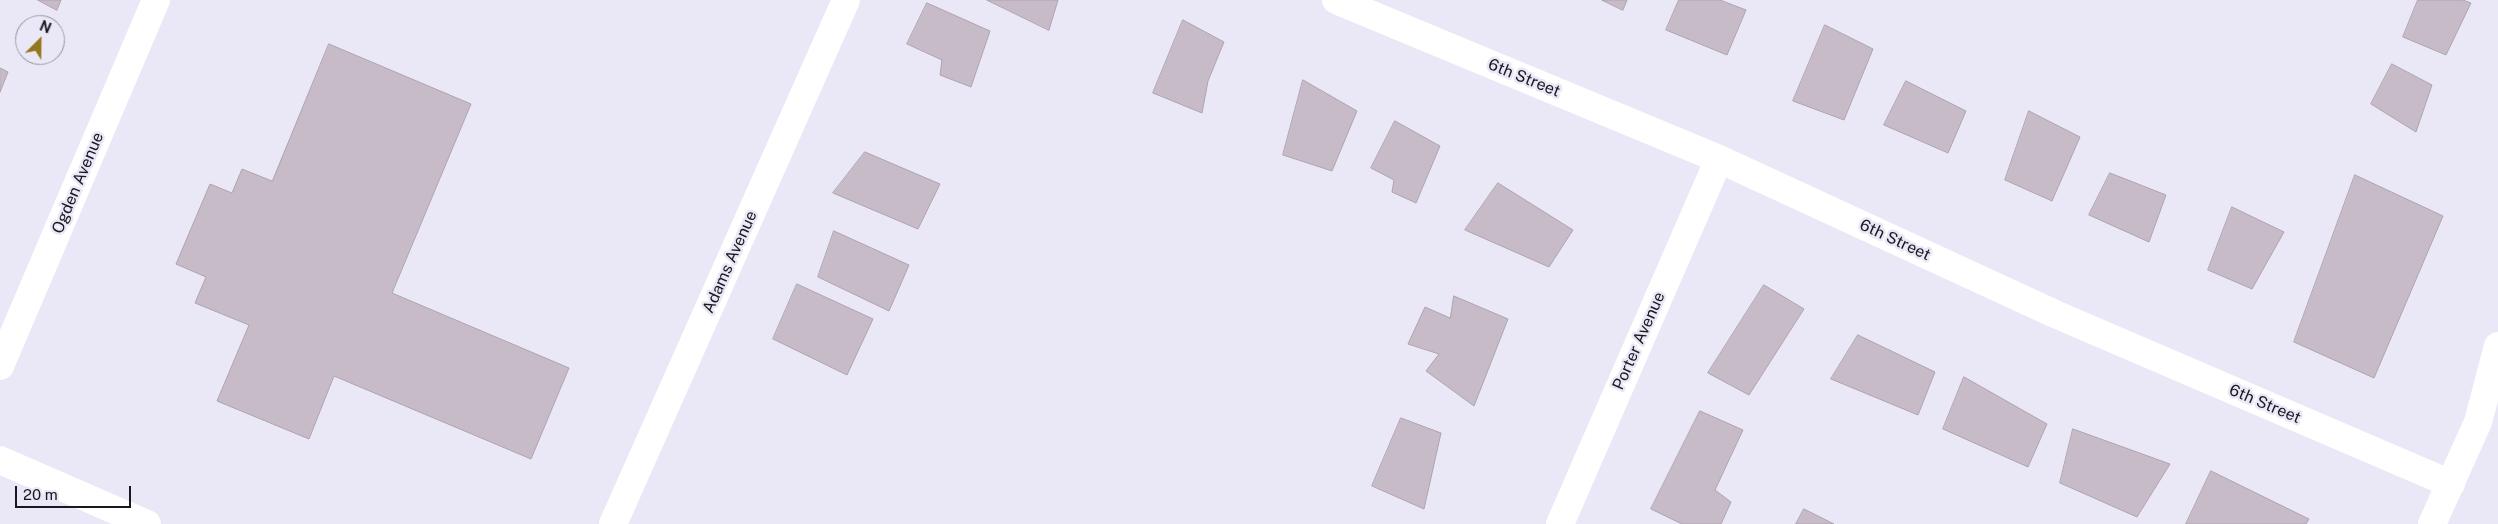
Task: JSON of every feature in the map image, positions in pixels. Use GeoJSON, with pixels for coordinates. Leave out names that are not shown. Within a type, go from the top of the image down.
{"type":"FeatureCollection","features":[{"type":"Feature","properties":{"kind":"street","name":"Ogden Avenue"},"geometry":{"type":"LineString","coordinates":[[0,366],[156,0]]}},
{"type":"Feature","properties":{"kind":"street","name":"Adams Avenue"},"geometry":{"type":"LineString","coordinates":[[613,524],[846,0]]}},
{"type":"Feature","properties":{"kind":"street","name":"6th Street"},"geometry":{"type":"LineString","coordinates":[[1336,0],[1719,159],[2055,314],[2452,484]]}},
{"type":"Feature","properties":{"kind":"street","name":"Porter Avenue"},"geometry":{"type":"LineString","coordinates":[[1560,524],[1719,159]]}},
{"type":"Feature","properties":{"kind":"street"},"geometry":{"type":"LineString","coordinates":[[2432,524],[2452,484],[2478,422],[2498,346]]}},
{"type":"Feature","properties":{"kind":"street"},"geometry":{"type":"LineString","coordinates":[[0,460],[147,524]]}},
{"type":"Feature","properties":{"kind":"building"},"geometry":{"type":"Polygon","coordinates":[[[38,0],[61,0],[57,10],[38,0]]]}},
{"type":"Feature","properties":{"kind":"building"},"geometry":{"type":"Polygon","coordinates":[[[987,0],[1058,0],[1049,30],[987,0]]]}},
{"type":"Feature","properties":{"kind":"building"},"geometry":{"type":"Polygon","coordinates":[[[1602,0],[1627,0],[1623,10],[1602,0]]]}},
{"type":"Feature","properties":{"kind":"building"},"geometry":{"type":"Polygon","coordinates":[[[1679,0],[1720,0],[1746,10],[1727,55],[1666,30],[1679,0]]]}},
{"type":"Feature","properties":{"kind":"building"},"geometry":{"type":"Polygon","coordinates":[[[2418,0],[2463,0],[2471,3],[2446,55],[2403,37],[2418,0]]]}},
{"type":"Feature","properties":{"kind":"building"},"geometry":{"type":"Polygon","coordinates":[[[927,3],[990,31],[971,87],[940,75],[942,60],[907,44],[927,3]]]}},
{"type":"Feature","properties":{"kind":"building"},"geometry":{"type":"Polygon","coordinates":[[[1183,20],[1224,42],[1208,81],[1202,113],[1153,93],[1183,20]]]}},
{"type":"Feature","properties":{"kind":"building"},"geometry":{"type":"Polygon","coordinates":[[[1825,25],[1873,49],[1844,120],[1793,101],[1825,25]]]}},
{"type":"Feature","properties":{"kind":"building"},"geometry":{"type":"Polygon","coordinates":[[[329,44],[471,104],[392,293],[569,368],[531,459],[334,376],[309,439],[217,401],[249,325],[195,303],[206,277],[176,264],[210,184],[232,193],[242,169],[272,181],[329,44]]]}},
{"type":"Feature","properties":{"kind":"building"},"geometry":{"type":"Polygon","coordinates":[[[2392,64],[2432,85],[2416,132],[2371,104],[2392,64]]]}},
{"type":"Feature","properties":{"kind":"building"},"geometry":{"type":"Polygon","coordinates":[[[0,68],[8,72],[0,92],[0,68]]]}},
{"type":"Feature","properties":{"kind":"building"},"geometry":{"type":"Polygon","coordinates":[[[1303,80],[1357,111],[1332,171],[1283,155],[1303,80]]]}},
{"type":"Feature","properties":{"kind":"building"},"geometry":{"type":"Polygon","coordinates":[[[1906,81],[1966,111],[1948,153],[1884,125],[1906,81]]]}},
{"type":"Feature","properties":{"kind":"building"},"geometry":{"type":"Polygon","coordinates":[[[2029,111],[2080,137],[2052,201],[2005,180],[2029,111]]]}},
{"type":"Feature","properties":{"kind":"building"},"geometry":{"type":"Polygon","coordinates":[[[1395,121],[1440,146],[1416,203],[1392,192],[1394,180],[1371,168],[1395,121]]]}},
{"type":"Feature","properties":{"kind":"building"},"geometry":{"type":"Polygon","coordinates":[[[865,152],[940,184],[918,229],[833,193],[865,152]]]}},
{"type":"Feature","properties":{"kind":"building"},"geometry":{"type":"Polygon","coordinates":[[[2110,173],[2166,195],[2149,242],[2089,215],[2110,173]]]}},
{"type":"Feature","properties":{"kind":"building"},"geometry":{"type":"Polygon","coordinates":[[[2355,175],[2443,216],[2374,378],[2294,342],[2355,175]]]}},
{"type":"Feature","properties":{"kind":"building"},"geometry":{"type":"Polygon","coordinates":[[[1498,183],[1573,230],[1549,267],[1465,230],[1498,183]]]}},
{"type":"Feature","properties":{"kind":"building"},"geometry":{"type":"Polygon","coordinates":[[[2232,207],[2284,232],[2252,289],[2208,270],[2232,207]]]}},
{"type":"Feature","properties":{"kind":"building"},"geometry":{"type":"Polygon","coordinates":[[[834,231],[909,265],[889,311],[818,277],[834,231]]]}},
{"type":"Feature","properties":{"kind":"building"},"geometry":{"type":"Polygon","coordinates":[[[797,284],[873,319],[847,375],[773,339],[797,284]]]}},
{"type":"Feature","properties":{"kind":"building"},"geometry":{"type":"Polygon","coordinates":[[[1764,285],[1804,309],[1749,395],[1708,373],[1764,285]]]}},
{"type":"Feature","properties":{"kind":"building"},"geometry":{"type":"Polygon","coordinates":[[[1454,296],[1508,319],[1474,406],[1426,371],[1439,354],[1408,344],[1425,307],[1450,318],[1454,296]]]}},
{"type":"Feature","properties":{"kind":"building"},"geometry":{"type":"Polygon","coordinates":[[[1858,335],[1935,372],[1918,415],[1831,379],[1858,335]]]}},
{"type":"Feature","properties":{"kind":"building"},"geometry":{"type":"Polygon","coordinates":[[[1964,377],[2047,424],[2028,467],[1943,429],[1964,377]]]}},
{"type":"Feature","properties":{"kind":"building"},"geometry":{"type":"Polygon","coordinates":[[[1700,411],[1743,430],[1715,490],[1731,502],[1721,524],[1682,524],[1651,509],[1700,411]]]}},
{"type":"Feature","properties":{"kind":"building"},"geometry":{"type":"Polygon","coordinates":[[[1401,418],[1441,433],[1424,509],[1372,486],[1401,418]]]}},
{"type":"Feature","properties":{"kind":"building"},"geometry":{"type":"Polygon","coordinates":[[[2073,429],[2170,464],[2137,517],[2060,483],[2073,429]]]}},
{"type":"Feature","properties":{"kind":"building"},"geometry":{"type":"Polygon","coordinates":[[[2211,471],[2309,519],[2306,524],[2186,524],[2211,471]]]}},
{"type":"Feature","properties":{"kind":"building"},"geometry":{"type":"Polygon","coordinates":[[[1804,509],[1834,524],[1796,524],[1804,509]]]}}]}
